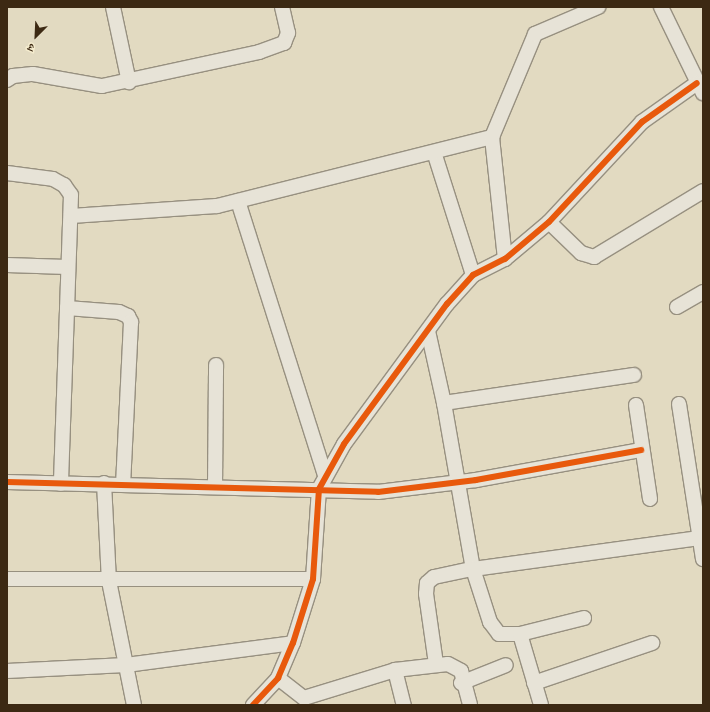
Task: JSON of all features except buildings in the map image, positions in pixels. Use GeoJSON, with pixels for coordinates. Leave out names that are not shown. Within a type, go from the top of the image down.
{"type":"FeatureCollection","features":[{"type":"Feature","properties":{"kind":"street"},"geometry":{"type":"LineString","coordinates":[[113,7],[128,82]]}},
{"type":"Feature","properties":{"kind":"street"},"geometry":{"type":"LineString","coordinates":[[7,80],[13,76],[33,74],[84,86],[128,82],[259,52],[284,43],[288,34],[282,7]]}},
{"type":"Feature","properties":{"kind":"street"},"geometry":{"type":"LineString","coordinates":[[505,259],[492,137],[536,34],[598,7]]}},
{"type":"Feature","properties":{"kind":"street"},"geometry":{"type":"LineString","coordinates":[[253,705],[278,678],[293,643],[313,579],[319,489],[325,475],[344,444],[428,331],[473,275],[505,259],[549,222],[642,122],[700,88],[661,7]]}},
{"type":"Feature","properties":{"kind":"street"},"geometry":{"type":"LineString","coordinates":[[71,216],[217,206],[492,137]]}},
{"type":"Feature","properties":{"kind":"street"},"geometry":{"type":"LineString","coordinates":[[434,152],[473,275]]}},
{"type":"Feature","properties":{"kind":"street"},"geometry":{"type":"LineString","coordinates":[[7,173],[39,175],[64,184],[72,195],[67,267],[61,484]]}},
{"type":"Feature","properties":{"kind":"street"},"geometry":{"type":"LineString","coordinates":[[549,222],[581,253],[594,257],[703,191]]}},
{"type":"Feature","properties":{"kind":"street"},"geometry":{"type":"LineString","coordinates":[[238,201],[325,475]]}},
{"type":"Feature","properties":{"kind":"street"},"geometry":{"type":"LineString","coordinates":[[7,265],[67,267]]}},
{"type":"Feature","properties":{"kind":"street"},"geometry":{"type":"LineString","coordinates":[[677,307],[703,292]]}},
{"type":"Feature","properties":{"kind":"street"},"geometry":{"type":"LineString","coordinates":[[66,308],[119,312],[128,316],[131,322],[123,484]]}},
{"type":"Feature","properties":{"kind":"street"},"geometry":{"type":"LineString","coordinates":[[428,331],[444,403],[473,569],[493,629],[499,634],[520,634],[584,618]]}},
{"type":"Feature","properties":{"kind":"street"},"geometry":{"type":"LineString","coordinates":[[215,487],[216,365]]}},
{"type":"Feature","properties":{"kind":"street"},"geometry":{"type":"LineString","coordinates":[[444,403],[634,375]]}},
{"type":"Feature","properties":{"kind":"street"},"geometry":{"type":"LineString","coordinates":[[679,404],[698,538],[703,559]]}},
{"type":"Feature","properties":{"kind":"street"},"geometry":{"type":"LineString","coordinates":[[636,405],[641,450],[650,499]]}},
{"type":"Feature","properties":{"kind":"street"},"geometry":{"type":"LineString","coordinates":[[7,482],[61,484],[104,483],[378,492],[457,483],[641,450]]}},
{"type":"Feature","properties":{"kind":"street"},"geometry":{"type":"LineString","coordinates":[[104,483],[109,580],[134,705]]}},
{"type":"Feature","properties":{"kind":"street"},"geometry":{"type":"LineString","coordinates":[[436,664],[427,583],[434,577],[473,569],[698,538]]}},
{"type":"Feature","properties":{"kind":"street"},"geometry":{"type":"LineString","coordinates":[[7,579],[313,579]]}},
{"type":"Feature","properties":{"kind":"street"},"geometry":{"type":"LineString","coordinates":[[520,634],[542,705]]}},
{"type":"Feature","properties":{"kind":"street"},"geometry":{"type":"LineString","coordinates":[[7,671],[126,665],[293,643]]}},
{"type":"Feature","properties":{"kind":"street"},"geometry":{"type":"LineString","coordinates":[[534,683],[652,643]]}},
{"type":"Feature","properties":{"kind":"street"},"geometry":{"type":"LineString","coordinates":[[278,678],[306,701],[395,670],[436,664],[456,666],[470,705]]}},
{"type":"Feature","properties":{"kind":"street"},"geometry":{"type":"LineString","coordinates":[[463,683],[506,665]]}},
{"type":"Feature","properties":{"kind":"street"},"geometry":{"type":"LineString","coordinates":[[395,670],[404,705]]}},
{"type":"Feature","properties":{"kind":"cycle path"},"geometry":{"type":"LineString","coordinates":[[253,705],[278,678],[293,643],[313,579],[319,489],[344,444],[447,304],[473,275],[505,259],[549,222],[642,122],[697,83]]}},
{"type":"Feature","properties":{"kind":"cycle path"},"geometry":{"type":"LineString","coordinates":[[7,482],[378,492],[476,480],[641,450]]}}]}
